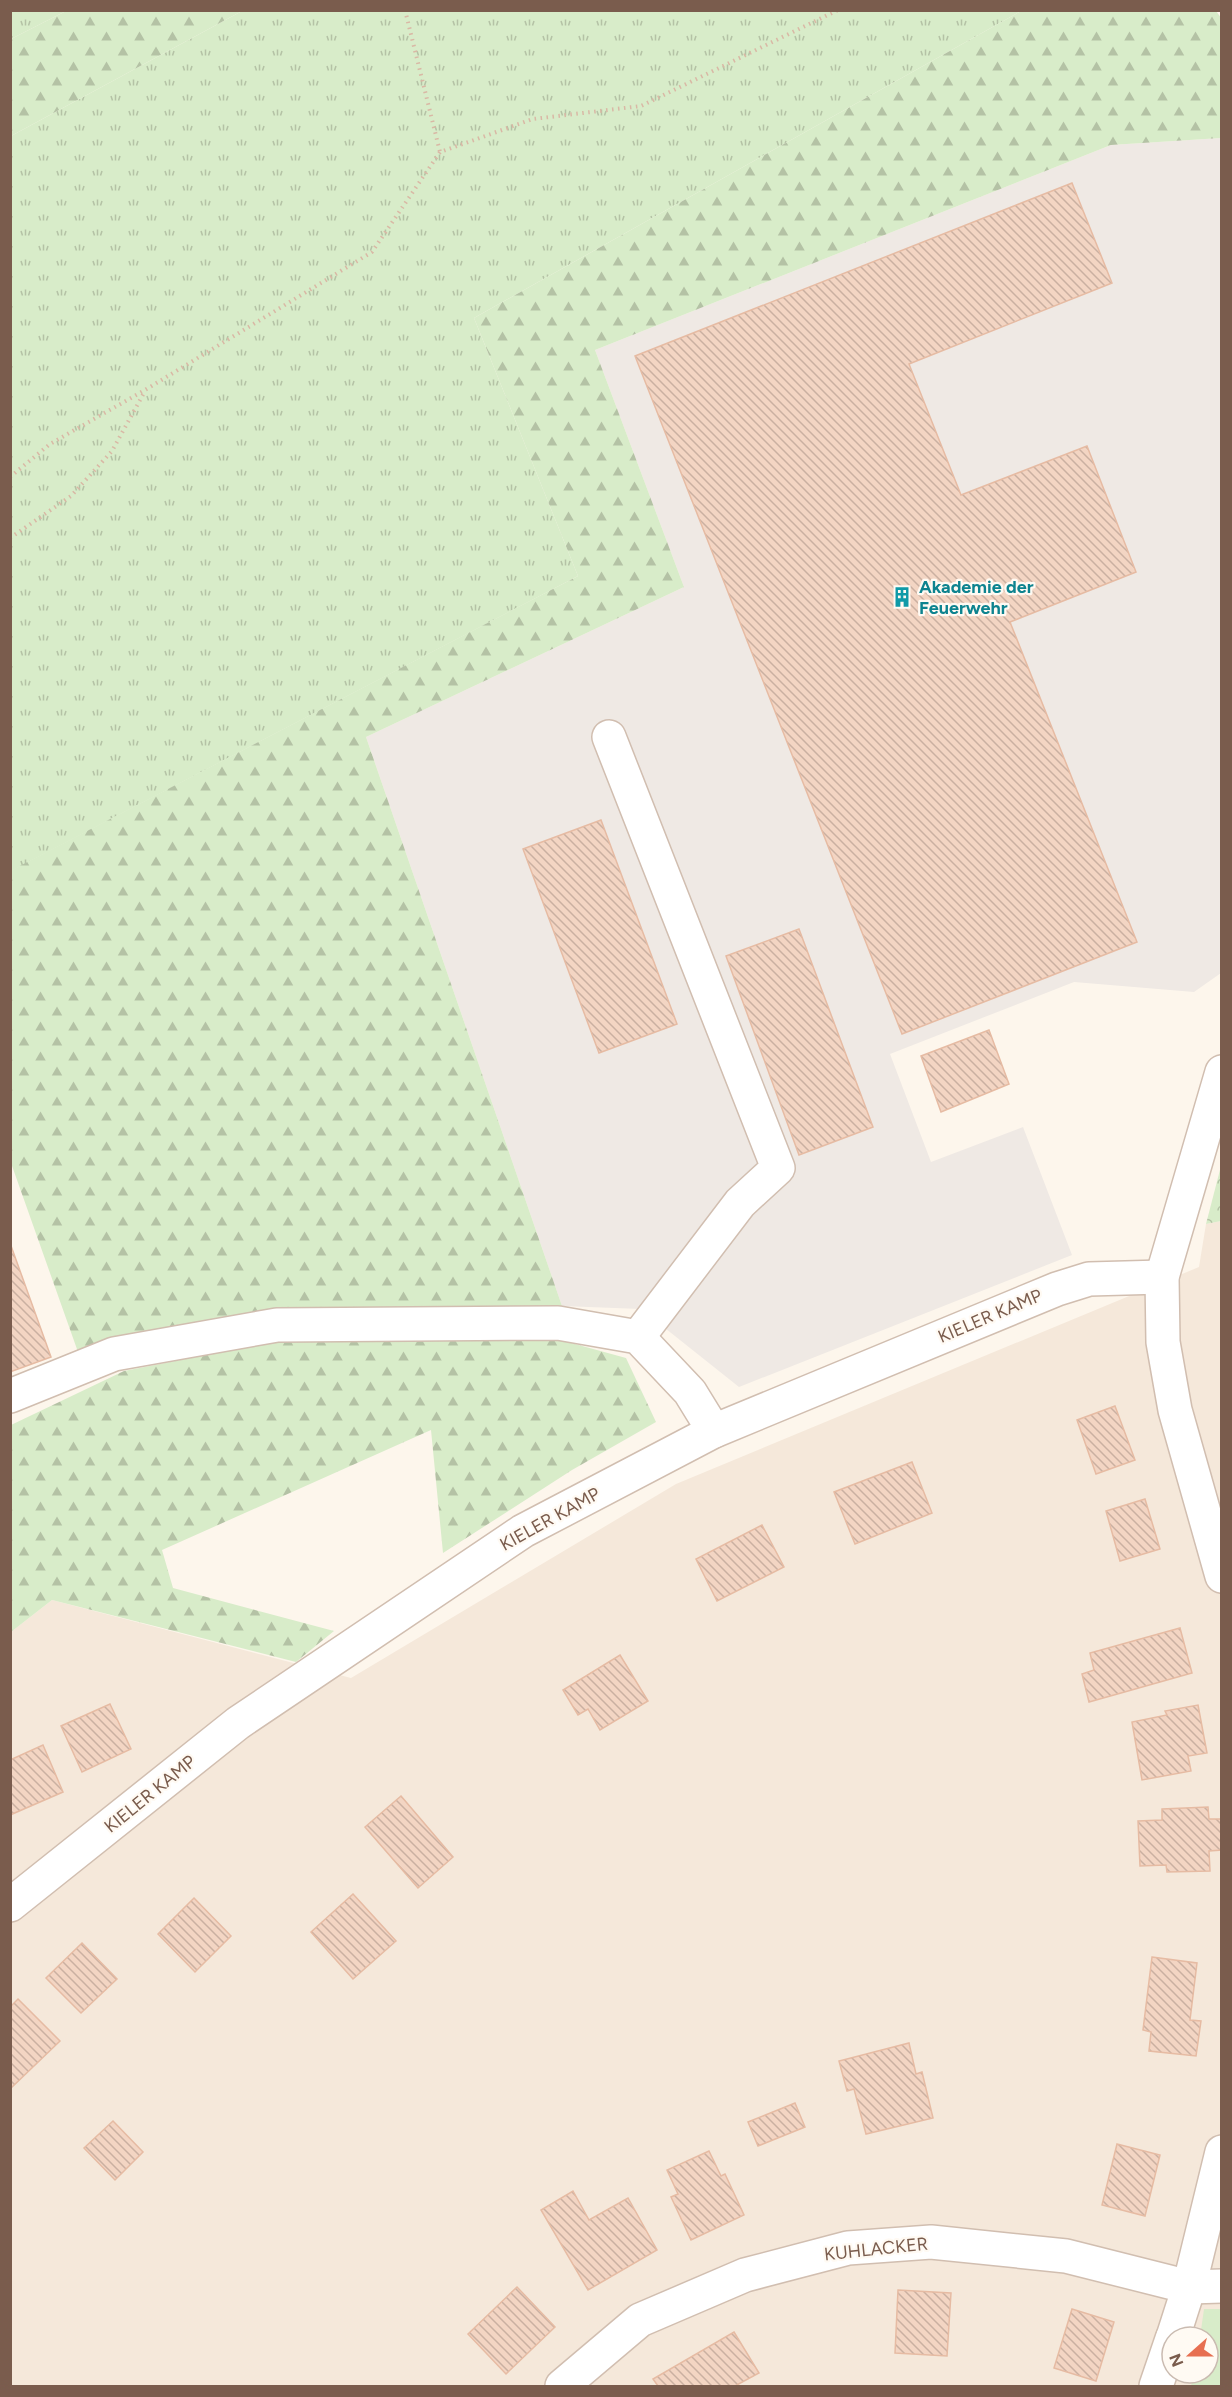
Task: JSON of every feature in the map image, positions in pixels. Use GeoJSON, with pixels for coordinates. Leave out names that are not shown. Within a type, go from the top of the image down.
{"type":"FeatureCollection","features":[{"type":"Feature","properties":{"kind":"street"},"geometry":{"type":"LineString","coordinates":[[609,737],[778,1168],[740,1203],[638,1337]]}},
{"type":"Feature","properties":{"kind":"street"},"geometry":{"type":"LineString","coordinates":[[1221,1072],[1162,1277],[1163,1342],[1174,1410],[1221,1576]]}},
{"type":"Feature","properties":{"kind":"street","name":"KIELER KAMP"},"geometry":{"type":"LineString","coordinates":[[10,1905],[238,1723],[513,1537],[714,1431],[1057,1288],[1089,1279],[1162,1277]]}},
{"type":"Feature","properties":{"kind":"street"},"geometry":{"type":"LineString","coordinates":[[10,1395],[114,1354],[277,1325],[558,1323],[638,1337],[690,1392],[714,1431]]}},
{"type":"Feature","properties":{"kind":"street"},"geometry":{"type":"LineString","coordinates":[[1176,2325],[1189,2287],[1221,2152]]}},
{"type":"Feature","properties":{"kind":"street","name":"KUHLACKER"},"geometry":{"type":"LineString","coordinates":[[562,2386],[640,2320],[745,2275],[849,2248],[931,2242],[1066,2256],[1189,2287],[1221,2286]]}},
{"type":"Feature","properties":{"kind":"path"},"geometry":{"type":"LineString","coordinates":[[405,10],[440,152]]}},
{"type":"Feature","properties":{"kind":"path"},"geometry":{"type":"LineString","coordinates":[[10,477],[50,444],[145,390],[372,252],[440,152],[533,119],[641,106],[838,10]]}},
{"type":"Feature","properties":{"kind":"path"},"geometry":{"type":"LineString","coordinates":[[10,538],[71,496],[112,451],[145,390]]}},
{"type":"Feature","properties":{"kind":"shaded area"},"geometry":{"type":"Polygon","coordinates":[[[1221,138],[1221,973],[1194,992],[1074,982],[890,1054],[931,1162],[1023,1127],[1072,1255],[739,1387],[641,1309],[562,1306],[366,737],[684,587],[595,350],[1111,145],[1221,138]]]}},
{"type":"Feature","properties":{"kind":"shaded area"},"geometry":{"type":"Polygon","coordinates":[[[1221,1221],[1221,2386],[11,2386],[11,1632],[52,1600],[351,1678],[676,1484],[1199,1267],[1206,1224],[1221,1221]]]}},
{"type":"Feature","properties":{"kind":"green space"},"geometry":{"type":"Polygon","coordinates":[[[11,11],[66,11],[11,39],[11,11]]]}},
{"type":"Feature","properties":{"kind":"green space"},"geometry":{"type":"Polygon","coordinates":[[[66,11],[242,11],[11,136],[11,39],[66,11]]]}},
{"type":"Feature","properties":{"kind":"green space"},"geometry":{"type":"Polygon","coordinates":[[[242,11],[1021,11],[474,318],[578,576],[11,871],[11,136],[242,11]]]}},
{"type":"Feature","properties":{"kind":"green space"},"geometry":{"type":"Polygon","coordinates":[[[1021,11],[1216,11],[1222,19],[1221,138],[1111,145],[595,350],[684,587],[366,737],[562,1306],[277,1312],[78,1352],[11,1163],[10,871],[578,576],[474,318],[1021,11]]]}},
{"type":"Feature","properties":{"kind":"green space"},"geometry":{"type":"Polygon","coordinates":[[[1221,1166],[1221,1221],[1206,1224],[1221,1166]]]}},
{"type":"Feature","properties":{"kind":"green space"},"geometry":{"type":"Polygon","coordinates":[[[283,1340],[564,1341],[626,1358],[656,1422],[572,1470],[443,1553],[431,1430],[162,1550],[173,1588],[334,1631],[296,1662],[52,1600],[11,1632],[11,1425],[124,1371],[283,1340]]]}},
{"type":"Feature","properties":{"kind":"green space"},"geometry":{"type":"Polygon","coordinates":[[[1204,2309],[1221,2309],[1221,2386],[1191,2386],[1220,2385],[1220,2325],[1202,2325],[1204,2309]]]}},
{"type":"Feature","properties":{"kind":"building","name":"Akademie der Feuerwehr"},"geometry":{"type":"Polygon","coordinates":[[[1072,183],[1112,283],[909,364],[961,495],[1087,446],[1136,572],[1010,622],[1137,942],[902,1034],[635,356],[1072,183]]]}},
{"type":"Feature","properties":{"kind":"building"},"geometry":{"type":"Polygon","coordinates":[[[601,820],[677,1024],[599,1053],[523,849],[601,820]]]}},
{"type":"Feature","properties":{"kind":"building"},"geometry":{"type":"Polygon","coordinates":[[[799,929],[873,1127],[799,1155],[726,956],[799,929]]]}},
{"type":"Feature","properties":{"kind":"building"},"geometry":{"type":"Polygon","coordinates":[[[989,1030],[1009,1084],[941,1112],[921,1056],[989,1030]]]}},
{"type":"Feature","properties":{"kind":"building"},"geometry":{"type":"Polygon","coordinates":[[[10,1243],[51,1357],[10,1372],[10,1243]]]}},
{"type":"Feature","properties":{"kind":"building"},"geometry":{"type":"Polygon","coordinates":[[[1115,1406],[1135,1460],[1096,1474],[1077,1420],[1115,1406]]]}},
{"type":"Feature","properties":{"kind":"building"},"geometry":{"type":"Polygon","coordinates":[[[912,1462],[932,1513],[855,1544],[834,1492],[912,1462]]]}},
{"type":"Feature","properties":{"kind":"building"},"geometry":{"type":"Polygon","coordinates":[[[1145,1499],[1160,1549],[1120,1561],[1106,1511],[1145,1499]]]}},
{"type":"Feature","properties":{"kind":"building"},"geometry":{"type":"Polygon","coordinates":[[[762,1525],[784,1567],[717,1601],[696,1559],[762,1525]]]}},
{"type":"Feature","properties":{"kind":"building"},"geometry":{"type":"Polygon","coordinates":[[[1180,1628],[1192,1673],[1089,1702],[1082,1674],[1094,1670],[1090,1653],[1180,1628]]]}},
{"type":"Feature","properties":{"kind":"building"},"geometry":{"type":"Polygon","coordinates":[[[620,1655],[648,1701],[600,1730],[588,1709],[578,1715],[563,1690],[620,1655]]]}},
{"type":"Feature","properties":{"kind":"building"},"geometry":{"type":"Polygon","coordinates":[[[110,1704],[131,1749],[82,1772],[61,1726],[110,1704]]]}},
{"type":"Feature","properties":{"kind":"building"},"geometry":{"type":"Polygon","coordinates":[[[1198,1705],[1207,1753],[1188,1756],[1191,1771],[1142,1780],[1132,1722],[1167,1715],[1165,1711],[1198,1705]]]}},
{"type":"Feature","properties":{"kind":"building"},"geometry":{"type":"Polygon","coordinates":[[[43,1745],[63,1792],[10,1815],[10,1760],[43,1745]]]}},
{"type":"Feature","properties":{"kind":"building"},"geometry":{"type":"Polygon","coordinates":[[[401,1796],[453,1857],[418,1888],[365,1827],[401,1796]]]}},
{"type":"Feature","properties":{"kind":"building"},"geometry":{"type":"Polygon","coordinates":[[[1208,1807],[1209,1819],[1222,1819],[1222,1850],[1209,1851],[1210,1871],[1167,1872],[1166,1865],[1140,1866],[1138,1821],[1162,1820],[1162,1809],[1208,1807]]]}},
{"type":"Feature","properties":{"kind":"building"},"geometry":{"type":"Polygon","coordinates":[[[353,1894],[396,1941],[353,1979],[311,1932],[353,1894]]]}},
{"type":"Feature","properties":{"kind":"building"},"geometry":{"type":"Polygon","coordinates":[[[194,1898],[231,1936],[195,1972],[158,1934],[194,1898]]]}},
{"type":"Feature","properties":{"kind":"building"},"geometry":{"type":"Polygon","coordinates":[[[82,1943],[117,1979],[81,2013],[46,1978],[82,1943]]]}},
{"type":"Feature","properties":{"kind":"building"},"geometry":{"type":"Polygon","coordinates":[[[1152,1957],[1197,1963],[1190,2020],[1201,2021],[1196,2056],[1149,2051],[1151,2032],[1143,2030],[1152,1957]]]}},
{"type":"Feature","properties":{"kind":"building"},"geometry":{"type":"Polygon","coordinates":[[[18,1999],[60,2041],[10,2089],[10,2007],[18,1999]]]}},
{"type":"Feature","properties":{"kind":"building"},"geometry":{"type":"Polygon","coordinates":[[[909,2043],[916,2074],[922,2072],[933,2118],[866,2134],[854,2089],[847,2091],[839,2061],[909,2043]]]}},
{"type":"Feature","properties":{"kind":"building"},"geometry":{"type":"Polygon","coordinates":[[[795,2103],[805,2127],[758,2146],[748,2122],[795,2103]]]}},
{"type":"Feature","properties":{"kind":"building"},"geometry":{"type":"Polygon","coordinates":[[[113,2121],[143,2152],[115,2180],[84,2148],[113,2121]]]}},
{"type":"Feature","properties":{"kind":"building"},"geometry":{"type":"Polygon","coordinates":[[[1117,2144],[1160,2155],[1145,2216],[1102,2205],[1117,2144]]]}},
{"type":"Feature","properties":{"kind":"building"},"geometry":{"type":"Polygon","coordinates":[[[709,2151],[721,2176],[725,2174],[744,2215],[691,2240],[671,2197],[678,2194],[667,2170],[709,2151]]]}},
{"type":"Feature","properties":{"kind":"building"},"geometry":{"type":"Polygon","coordinates":[[[573,2191],[589,2220],[628,2198],[657,2250],[588,2290],[541,2210],[573,2191]]]}},
{"type":"Feature","properties":{"kind":"building"},"geometry":{"type":"Polygon","coordinates":[[[517,2287],[555,2327],[506,2374],[468,2334],[517,2287]]]}},
{"type":"Feature","properties":{"kind":"building"},"geometry":{"type":"Polygon","coordinates":[[[898,2290],[951,2293],[947,2356],[895,2353],[898,2290]]]}},
{"type":"Feature","properties":{"kind":"building"},"geometry":{"type":"Polygon","coordinates":[[[1072,2309],[1114,2322],[1096,2381],[1054,2368],[1072,2309]]]}},
{"type":"Feature","properties":{"kind":"building"},"geometry":{"type":"Polygon","coordinates":[[[734,2332],[759,2373],[735,2386],[658,2386],[653,2379],[734,2332]]]}},
{"type":"Feature","properties":{"kind":"place","name":"Akademie der Feuerwehr"},"geometry":{"type":"Point","coordinates":[902,597]}}]}
